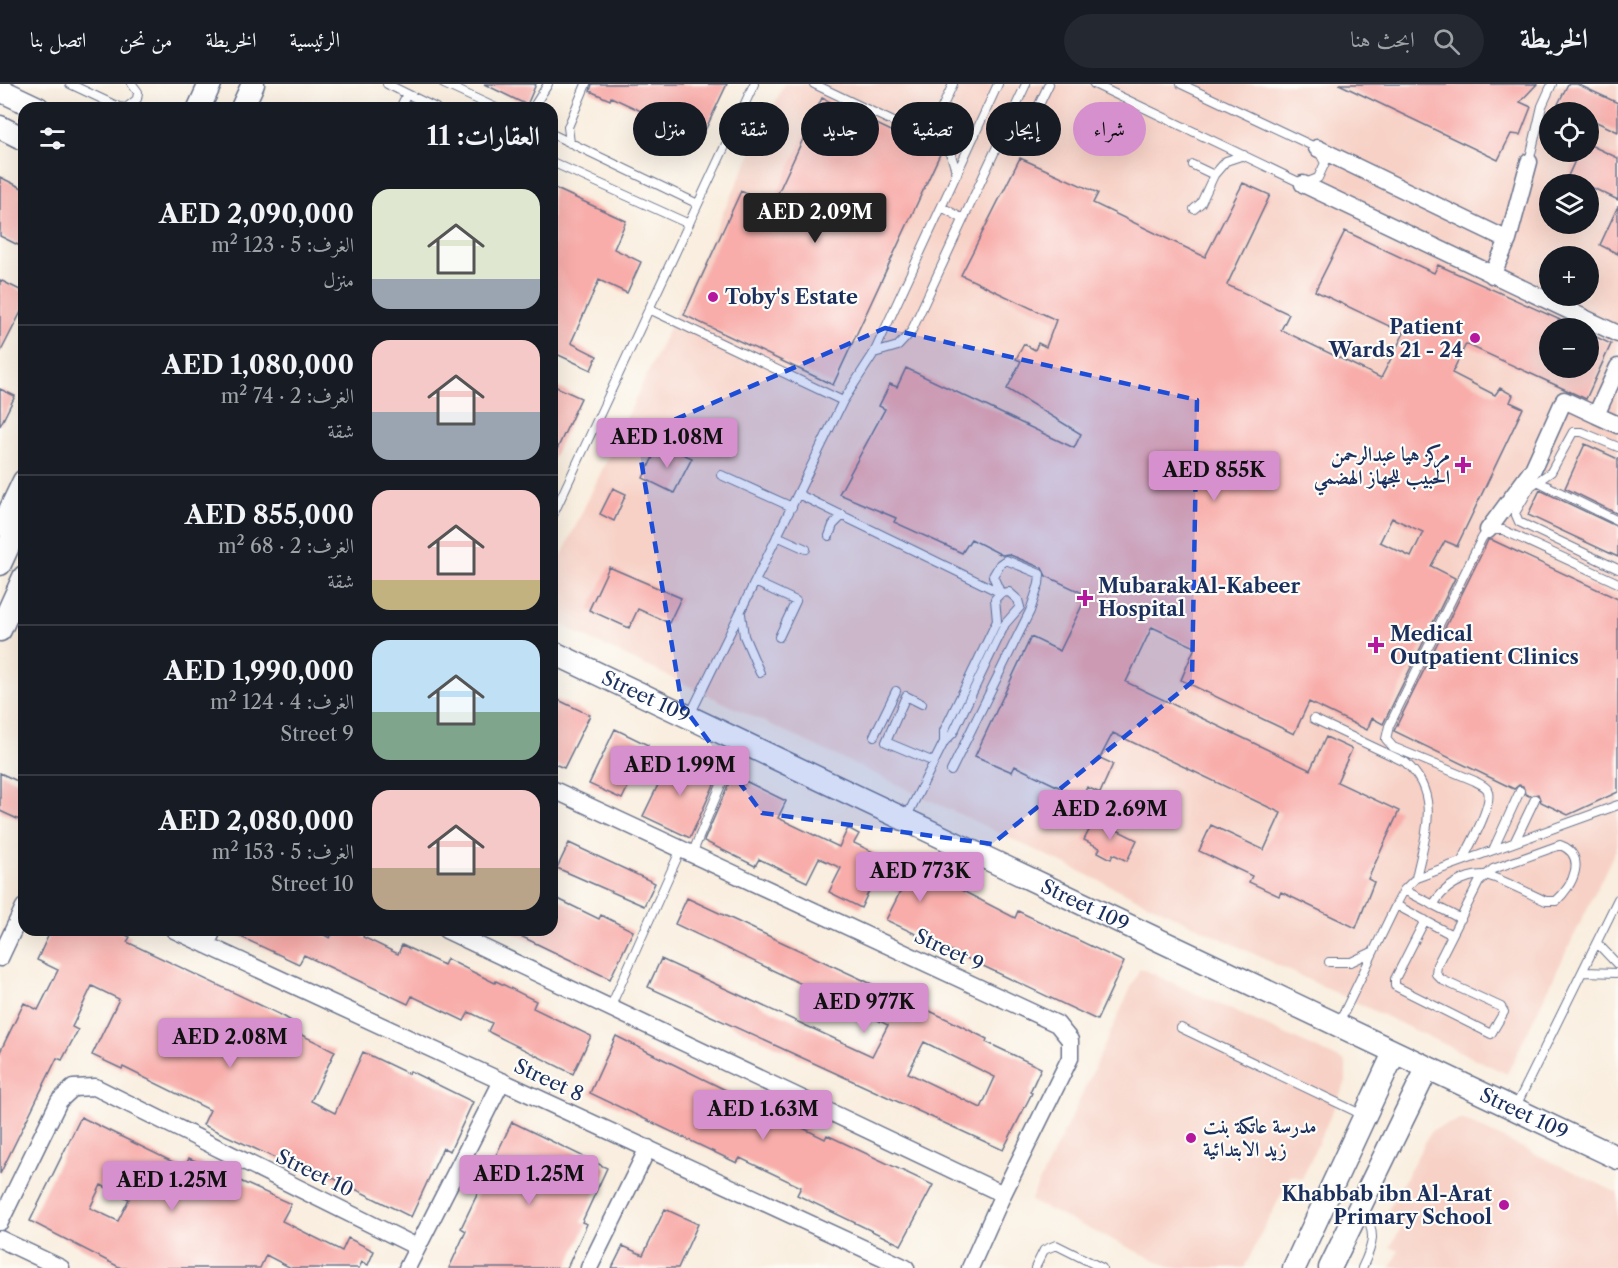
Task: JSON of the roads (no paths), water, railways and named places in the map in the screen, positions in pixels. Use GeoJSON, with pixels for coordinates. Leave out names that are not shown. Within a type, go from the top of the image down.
{"type":"FeatureCollection","features":[{"type":"Feature","properties":{"kind":"street"},"geometry":{"type":"LineString","coordinates":[[202,102],[210,84]]}},
{"type":"Feature","properties":{"kind":"street"},"geometry":{"type":"LineString","coordinates":[[245,102],[253,84]]}},
{"type":"Feature","properties":{"kind":"street"},"geometry":{"type":"LineString","coordinates":[[0,90],[25,102]]}},
{"type":"Feature","properties":{"kind":"street"},"geometry":{"type":"LineString","coordinates":[[1317,148],[1508,240]]}},
{"type":"Feature","properties":{"kind":"street"},"geometry":{"type":"LineString","coordinates":[[1492,275],[1508,240],[1529,162]]}},
{"type":"Feature","properties":{"kind":"street"},"geometry":{"type":"LineString","coordinates":[[1303,184],[1618,334]]}},
{"type":"Feature","properties":{"kind":"street"},"geometry":{"type":"LineString","coordinates":[[1596,415],[1618,367]]}},
{"type":"Feature","properties":{"kind":"street"},"geometry":{"type":"LineString","coordinates":[[1488,530],[1533,469],[1564,400],[1618,424]]}},
{"type":"Feature","properties":{"kind":"street"},"geometry":{"type":"LineString","coordinates":[[0,531],[12,508]]}},
{"type":"Feature","properties":{"kind":"street"},"geometry":{"type":"LineString","coordinates":[[0,564],[12,508]]}},
{"type":"Feature","properties":{"kind":"street"},"geometry":{"type":"LineString","coordinates":[[0,630],[6,607],[18,587]]}},
{"type":"Feature","properties":{"kind":"street","name":"Street 109"},"geometry":{"type":"LineString","coordinates":[[558,655],[1618,1158]]}},
{"type":"Feature","properties":{"kind":"street","name":"Street 9"},"geometry":{"type":"LineString","coordinates":[[558,792],[1056,1024],[1071,1040],[1070,1058],[1003,1194],[970,1268]]}},
{"type":"Feature","properties":{"kind":"street"},"geometry":{"type":"LineString","coordinates":[[0,958],[18,920]]}},
{"type":"Feature","properties":{"kind":"street"},"geometry":{"type":"LineString","coordinates":[[459,936],[1003,1194]]}},
{"type":"Feature","properties":{"kind":"street","name":"Street 8"},"geometry":{"type":"LineString","coordinates":[[210,937],[502,1081],[906,1268]]}},
{"type":"Feature","properties":{"kind":"street"},"geometry":{"type":"LineString","coordinates":[[1294,1268],[1394,1053]]}},
{"type":"Feature","properties":{"kind":"street"},"geometry":{"type":"LineString","coordinates":[[1328,1268],[1427,1069]]}},
{"type":"Feature","properties":{"kind":"street"},"geometry":{"type":"LineString","coordinates":[[407,1268],[502,1081]]}},
{"type":"Feature","properties":{"kind":"street","name":"Street 10"},"geometry":{"type":"LineString","coordinates":[[0,1222],[59,1101],[73,1088],[94,1087],[417,1247]]}},
{"type":"Feature","properties":{"kind":"street"},"geometry":{"type":"LineString","coordinates":[[1328,1268],[1335,1240],[1377,1152],[1378,1145],[1373,1138],[1365,1137],[1352,1144]]}},
{"type":"Feature","properties":{"kind":"street"},"geometry":{"type":"LineString","coordinates":[[589,1268],[648,1148]]}},
{"type":"Feature","properties":{"kind":"street"},"geometry":{"type":"LineString","coordinates":[[0,1239],[61,1268]]}},
{"type":"Feature","properties":{"kind":"lane"},"geometry":{"type":"LineString","coordinates":[[70,84],[108,102]]}},
{"type":"Feature","properties":{"kind":"lane"},"geometry":{"type":"LineString","coordinates":[[132,84],[138,92],[137,99],[133,102]]}},
{"type":"Feature","properties":{"kind":"lane"},"geometry":{"type":"LineString","coordinates":[[387,84],[424,102]]}},
{"type":"Feature","properties":{"kind":"lane"},"geometry":{"type":"LineString","coordinates":[[444,84],[483,102]]}},
{"type":"Feature","properties":{"kind":"lane"},"geometry":{"type":"LineString","coordinates":[[537,102],[548,84]]}},
{"type":"Feature","properties":{"kind":"lane"},"geometry":{"type":"LineString","coordinates":[[575,84],[580,84]]}},
{"type":"Feature","properties":{"kind":"lane"},"geometry":{"type":"LineString","coordinates":[[570,142],[568,127],[586,84]]}},
{"type":"Feature","properties":{"kind":"lane"},"geometry":{"type":"LineString","coordinates":[[558,504],[754,84]]}},
{"type":"Feature","properties":{"kind":"lane"},"geometry":{"type":"LineString","coordinates":[[814,84],[942,145],[951,155],[957,174]]}},
{"type":"Feature","properties":{"kind":"lane"},"geometry":{"type":"LineString","coordinates":[[953,84],[940,112],[941,119],[947,124],[975,135]]}},
{"type":"Feature","properties":{"kind":"lane"},"geometry":{"type":"LineString","coordinates":[[689,717],[843,401],[874,353],[998,84]]}},
{"type":"Feature","properties":{"kind":"lane"},"geometry":{"type":"LineString","coordinates":[[874,353],[898,346],[908,338],[1026,84]]}},
{"type":"Feature","properties":{"kind":"lane"},"geometry":{"type":"LineString","coordinates":[[1040,102],[1049,84]]}},
{"type":"Feature","properties":{"kind":"lane"},"geometry":{"type":"LineString","coordinates":[[1094,84],[1303,184],[1318,178],[1325,163],[1317,148],[1181,84]]}},
{"type":"Feature","properties":{"kind":"lane"},"geometry":{"type":"LineString","coordinates":[[1529,162],[1542,106],[1552,84]]}},
{"type":"Feature","properties":{"kind":"lane"},"geometry":{"type":"LineString","coordinates":[[403,102],[407,93]]}},
{"type":"Feature","properties":{"kind":"lane"},"geometry":{"type":"LineString","coordinates":[[558,137],[698,204]]}},
{"type":"Feature","properties":{"kind":"lane"},"geometry":{"type":"LineString","coordinates":[[1194,209],[1201,203],[1214,175],[1226,161],[1245,155]]}},
{"type":"Feature","properties":{"kind":"lane"},"geometry":{"type":"LineString","coordinates":[[558,165],[689,224]]}},
{"type":"Feature","properties":{"kind":"lane"},"geometry":{"type":"LineString","coordinates":[[1193,165],[1214,175]]}},
{"type":"Feature","properties":{"kind":"lane"},"geometry":{"type":"LineString","coordinates":[[942,207],[963,219]]}},
{"type":"Feature","properties":{"kind":"lane"},"geometry":{"type":"LineString","coordinates":[[649,309],[843,401]]}},
{"type":"Feature","properties":{"kind":"lane"},"geometry":{"type":"LineString","coordinates":[[1618,447],[1582,432],[1573,432],[1551,472],[1545,479],[1537,481],[1516,509],[1517,520],[1618,569]]}},
{"type":"Feature","properties":{"kind":"lane"},"geometry":{"type":"LineString","coordinates":[[721,475],[792,507]]}},
{"type":"Feature","properties":{"kind":"lane"},"geometry":{"type":"LineString","coordinates":[[1537,481],[1618,521]]}},
{"type":"Feature","properties":{"kind":"lane"},"geometry":{"type":"LineString","coordinates":[[798,495],[1001,592],[1009,592],[1018,600],[1020,607],[1005,624],[953,733],[944,742],[904,821]]}},
{"type":"Feature","properties":{"kind":"lane"},"geometry":{"type":"LineString","coordinates":[[830,536],[833,525],[843,515]]}},
{"type":"Feature","properties":{"kind":"lane"},"geometry":{"type":"LineString","coordinates":[[1463,859],[1487,808],[1489,799],[1486,789],[1475,781],[1393,747],[1386,739],[1389,726],[1488,530],[1503,530],[1618,583]]}},
{"type":"Feature","properties":{"kind":"lane"},"geometry":{"type":"LineString","coordinates":[[777,536],[806,549]]}},
{"type":"Feature","properties":{"kind":"lane"},"geometry":{"type":"LineString","coordinates":[[951,771],[1030,611],[1040,584],[1040,574],[1006,560],[993,576],[1001,592]]}},
{"type":"Feature","properties":{"kind":"lane"},"geometry":{"type":"LineString","coordinates":[[755,582],[796,601],[779,637]]}},
{"type":"Feature","properties":{"kind":"lane"},"geometry":{"type":"LineString","coordinates":[[944,742],[944,731],[997,621],[995,599],[1001,592]]}},
{"type":"Feature","properties":{"kind":"lane"},"geometry":{"type":"LineString","coordinates":[[741,614],[746,645],[760,673]]}},
{"type":"Feature","properties":{"kind":"lane"},"geometry":{"type":"LineString","coordinates":[[874,736],[896,691]]}},
{"type":"Feature","properties":{"kind":"lane"},"geometry":{"type":"LineString","coordinates":[[922,704],[906,696],[886,742],[934,762]]}},
{"type":"Feature","properties":{"kind":"lane"},"geometry":{"type":"LineString","coordinates":[[1314,720],[1405,762],[1417,773],[1426,788],[1429,811],[1416,878]]}},
{"type":"Feature","properties":{"kind":"lane"},"geometry":{"type":"LineString","coordinates":[[610,1008],[739,742]]}},
{"type":"Feature","properties":{"kind":"lane"},"geometry":{"type":"LineString","coordinates":[[1493,850],[1520,792]]}},
{"type":"Feature","properties":{"kind":"lane"},"geometry":{"type":"LineString","coordinates":[[1515,842],[1535,799]]}},
{"type":"Feature","properties":{"kind":"lane"},"geometry":{"type":"LineString","coordinates":[[1338,1025],[1396,905],[1404,890],[1416,878],[1463,859],[1618,805]]}},
{"type":"Feature","properties":{"kind":"lane"},"geometry":{"type":"LineString","coordinates":[[1425,920],[1395,979],[1395,987],[1491,1034],[1503,1017],[1504,1012],[1501,1007],[1436,974],[1437,964],[1479,882],[1486,875],[1493,868],[1560,845],[1569,849],[1576,856],[1577,866],[1556,901],[1546,901],[1486,875],[1460,881],[1441,892],[1433,905]]}},
{"type":"Feature","properties":{"kind":"lane"},"geometry":{"type":"LineString","coordinates":[[1404,890],[1461,919]]}},
{"type":"Feature","properties":{"kind":"lane"},"geometry":{"type":"LineString","coordinates":[[1514,1110],[1618,899]]}},
{"type":"Feature","properties":{"kind":"lane"},"geometry":{"type":"LineString","coordinates":[[1396,905],[1452,935]]}},
{"type":"Feature","properties":{"kind":"lane"},"geometry":{"type":"LineString","coordinates":[[1597,943],[1618,965]]}},
{"type":"Feature","properties":{"kind":"lane"},"geometry":{"type":"LineString","coordinates":[[1329,962],[1351,962],[1373,951]]}},
{"type":"Feature","properties":{"kind":"lane"},"geometry":{"type":"LineString","coordinates":[[1584,972],[1618,973]]}},
{"type":"Feature","properties":{"kind":"lane"},"geometry":{"type":"LineString","coordinates":[[1181,1028],[1365,1116]]}},
{"type":"Feature","properties":{"kind":"lane"},"geometry":{"type":"LineString","coordinates":[[1362,1202],[1374,1234],[1372,1247],[1362,1268]]}},
{"type":"Feature","properties":{"kind":"lane"},"geometry":{"type":"LineString","coordinates":[[1035,1268],[1044,1250],[1052,1245],[1102,1268]]}},
{"type":"Feature","properties":{"kind":"place","name":"Toby's Estate"},"geometry":{"type":"Point","coordinates":[713,297]}},
{"type":"Feature","properties":{"kind":"place","name":"Patient Wards 21 - 24"},"geometry":{"type":"Point","coordinates":[1475,338]}},
{"type":"Feature","properties":{"kind":"place","name":"مركز هيا عبدالرحمن الحبيب للجهاز الهضمي"},"geometry":{"type":"Point","coordinates":[1463,465]}},
{"type":"Feature","properties":{"kind":"place","name":"Mubarak Al-Kabeer Hospital"},"geometry":{"type":"Point","coordinates":[1085,598]}},
{"type":"Feature","properties":{"kind":"place","name":"Medical Outpatient Clinics"},"geometry":{"type":"Point","coordinates":[1376,645]}},
{"type":"Feature","properties":{"kind":"place","name":"مدرسة عاتكة بنت زيد الابتدائية"},"geometry":{"type":"Point","coordinates":[1191,1138]}},
{"type":"Feature","properties":{"kind":"place","name":"Khabbab ibn Al-Arat Primary School"},"geometry":{"type":"Point","coordinates":[1504,1205]}}]}
